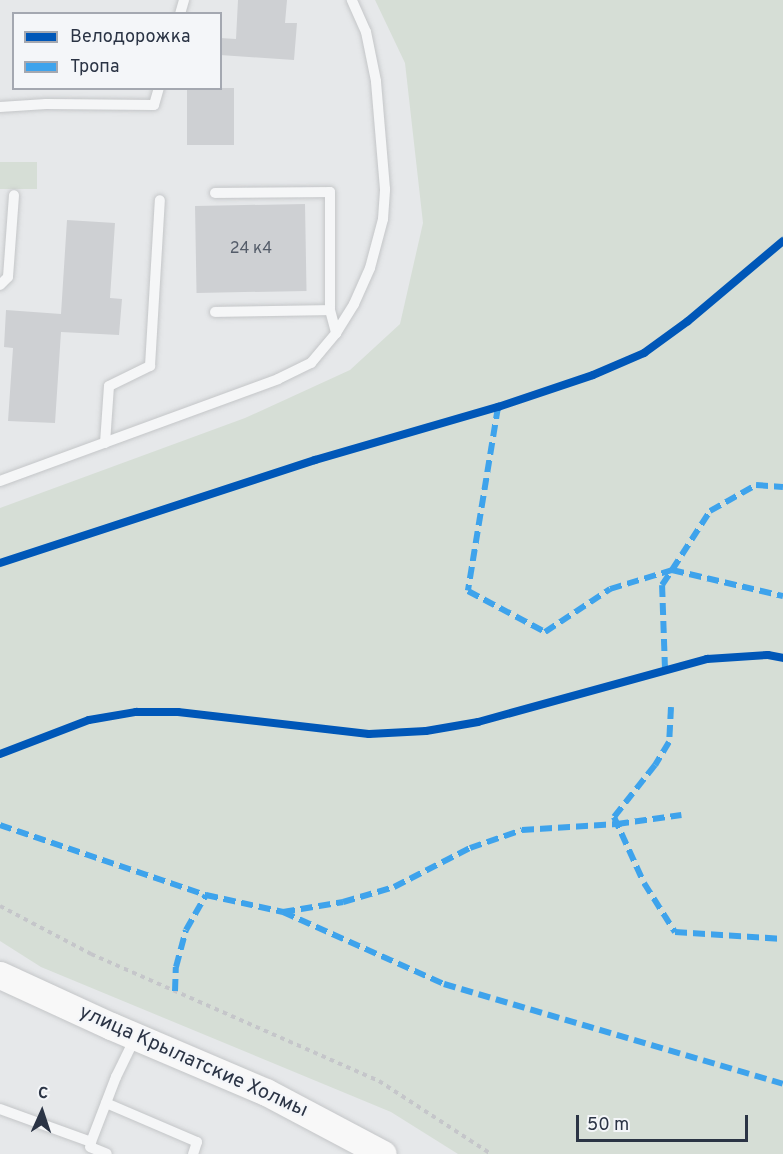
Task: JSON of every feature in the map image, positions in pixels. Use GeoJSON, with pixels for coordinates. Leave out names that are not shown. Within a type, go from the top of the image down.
{"type":"FeatureCollection","features":[{"type":"Feature","properties":{"kind":"street","name":"улица Крылатские Холмы"},"geometry":{"type":"LineString","coordinates":[[0,975],[266,1092],[383,1154]]}},
{"type":"Feature","properties":{"kind":"lane"},"geometry":{"type":"LineString","coordinates":[[0,481],[278,379],[311,363],[336,333],[354,304],[370,267],[383,219],[385,189],[376,81],[366,32],[352,0]]}},
{"type":"Feature","properties":{"kind":"lane"},"geometry":{"type":"LineString","coordinates":[[0,107],[46,104],[154,105],[158,90]]}},
{"type":"Feature","properties":{"kind":"lane"},"geometry":{"type":"LineString","coordinates":[[215,193],[330,192],[330,310],[336,333]]}},
{"type":"Feature","properties":{"kind":"lane"},"geometry":{"type":"LineString","coordinates":[[0,285],[8,277],[14,195]]}},
{"type":"Feature","properties":{"kind":"lane"},"geometry":{"type":"LineString","coordinates":[[105,442],[109,386],[150,366],[160,200]]}},
{"type":"Feature","properties":{"kind":"lane"},"geometry":{"type":"LineString","coordinates":[[215,312],[330,310]]}},
{"type":"Feature","properties":{"kind":"lane"},"geometry":{"type":"LineString","coordinates":[[89,1147],[136,1036]]}},
{"type":"Feature","properties":{"kind":"lane"},"geometry":{"type":"LineString","coordinates":[[106,1103],[197,1142],[193,1154]]}},
{"type":"Feature","properties":{"kind":"lane"},"geometry":{"type":"LineString","coordinates":[[0,1109],[107,1154]]}},
{"type":"Feature","properties":{"kind":"path"},"geometry":{"type":"LineString","coordinates":[[0,906],[91,954],[379,1081],[492,1154]]}},
{"type":"Feature","properties":{"kind":"shaded area"},"geometry":{"type":"Polygon","coordinates":[[[375,0],[783,0],[783,1154],[458,1154],[391,1112],[41,967],[0,941],[0,508],[245,418],[350,370],[400,324],[423,223],[405,63],[375,0]]]}},
{"type":"Feature","properties":{"kind":"shaded area"},"geometry":{"type":"Polygon","coordinates":[[[0,162],[37,162],[37,189],[0,189],[0,162]]]}},
{"type":"Feature","properties":{"kind":"building"},"geometry":{"type":"Polygon","coordinates":[[[238,0],[287,0],[285,23],[297,23],[294,60],[222,55],[222,38],[236,39],[238,0]]]}},
{"type":"Feature","properties":{"kind":"building"},"geometry":{"type":"Polygon","coordinates":[[[234,88],[234,145],[187,145],[187,90],[234,88]]]}},
{"type":"Feature","properties":{"kind":"building"},"geometry":{"type":"Polygon","coordinates":[[[305,204],[307,291],[197,293],[195,206],[305,204]]]}},
{"type":"Feature","properties":{"kind":"building"},"geometry":{"type":"Polygon","coordinates":[[[67,220],[115,223],[110,298],[122,299],[119,335],[61,332],[55,423],[8,421],[13,348],[4,347],[6,310],[61,314],[67,220]]]}},
{"type":"Feature","properties":{"kind":"marked path"},"geometry":{"type":"LineString","coordinates":[[498,407],[468,591],[545,632],[610,589],[672,570],[783,596]]}},
{"type":"Feature","properties":{"kind":"marked path"},"geometry":{"type":"LineString","coordinates":[[665,669],[662,585],[710,511],[756,485],[783,487]]}},
{"type":"Feature","properties":{"kind":"marked path"},"geometry":{"type":"LineString","coordinates":[[671,707],[669,742],[655,765],[614,817],[644,883],[675,932],[783,939]]}},
{"type":"Feature","properties":{"kind":"marked path"},"geometry":{"type":"LineString","coordinates":[[283,912],[343,902],[394,887],[470,848],[522,830],[617,824],[681,815]]}},
{"type":"Feature","properties":{"kind":"marked path"},"geometry":{"type":"LineString","coordinates":[[0,825],[206,895],[283,912],[444,984],[783,1084]]}},
{"type":"Feature","properties":{"kind":"marked path"},"geometry":{"type":"LineString","coordinates":[[175,991],[176,967],[186,930],[206,895]]}},
{"type":"Feature","properties":{"kind":"cycle path"},"geometry":{"type":"LineString","coordinates":[[0,563],[315,460],[498,407],[593,375],[644,353],[688,321],[783,241]]}},
{"type":"Feature","properties":{"kind":"cycle path"},"geometry":{"type":"LineString","coordinates":[[0,754],[89,720],[136,712],[178,712],[369,734],[426,731],[478,722],[707,659],[768,655],[783,658]]}}]}
